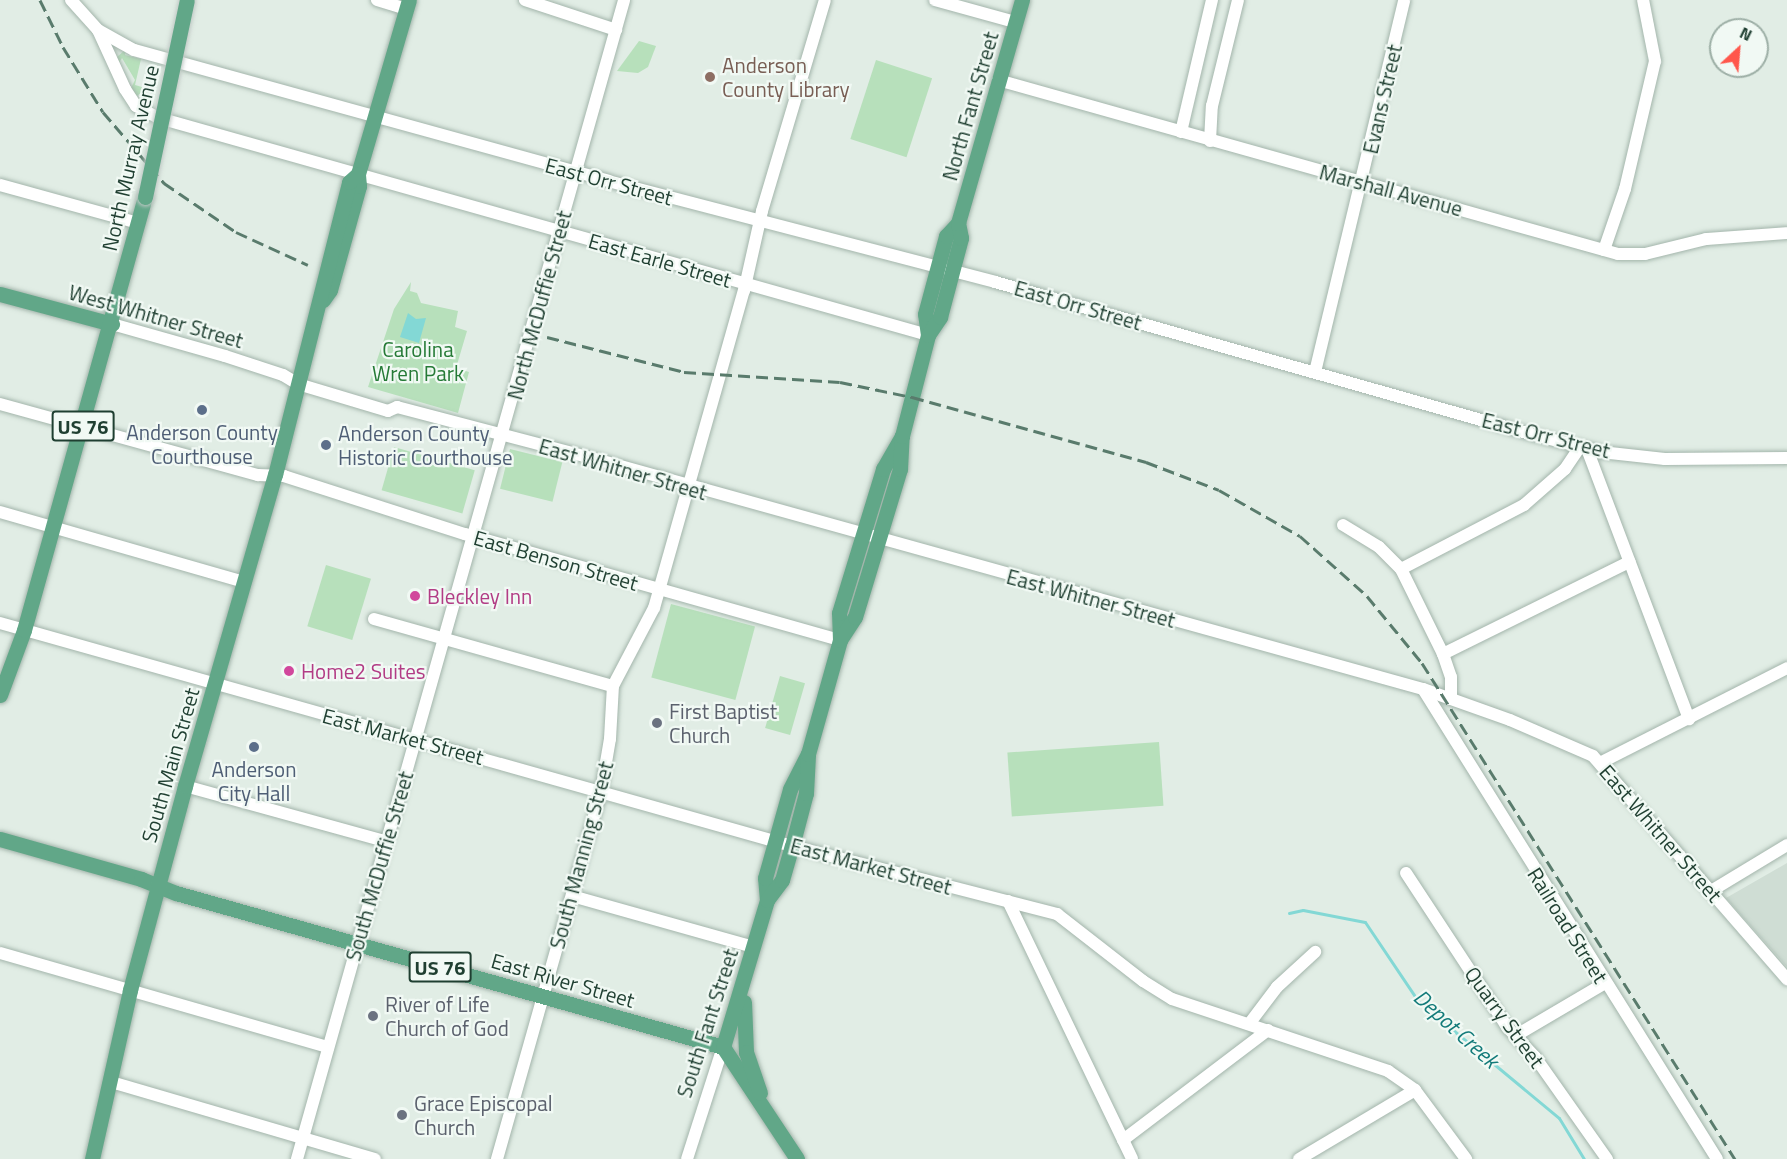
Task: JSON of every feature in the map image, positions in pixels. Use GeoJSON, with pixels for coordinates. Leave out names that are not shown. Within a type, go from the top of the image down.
{"type":"FeatureCollection","features":[{"type":"Feature","properties":{"kind":"main road","name":"North Murray Avenue"},"geometry":{"type":"LineString","coordinates":[[112,324],[145,197],[187,0]]}},
{"type":"Feature","properties":{"kind":"main road","name":"North Fant Street"},"geometry":{"type":"LineString","coordinates":[[879,541],[900,469],[902,436],[928,335],[925,314],[945,269],[946,236],[958,223],[1022,0]]}},
{"type":"Feature","properties":{"kind":"main road","name":"South Main Street"},"geometry":{"type":"LineString","coordinates":[[92,1159],[130,990],[185,786],[275,475],[321,302],[320,287],[349,182],[358,174],[408,4]]}},
{"type":"Feature","properties":{"kind":"main road","name":"West Whitner Street"},"geometry":{"type":"LineString","coordinates":[[0,294],[112,324]]}},
{"type":"Feature","properties":{"kind":"main road","name":"US 76"},"geometry":{"type":"LineString","coordinates":[[0,695],[24,630],[112,324]]}},
{"type":"Feature","properties":{"kind":"main road","name":"North Fant Street"},"geometry":{"type":"LineString","coordinates":[[863,536],[883,469],[902,436]]}},
{"type":"Feature","properties":{"kind":"main road","name":"South Fant Street"},"geometry":{"type":"LineString","coordinates":[[723,1047],[746,980],[767,900],[765,878],[775,841],[790,789],[808,754],[840,639],[839,613],[863,536]]}},
{"type":"Feature","properties":{"kind":"main road","name":"South Fant Street"},"geometry":{"type":"LineString","coordinates":[[840,639],[855,617],[879,541]]}},
{"type":"Feature","properties":{"kind":"main road","name":"South Fant Street"},"geometry":{"type":"LineString","coordinates":[[767,900],[782,880],[792,846],[806,793],[808,754]]}},
{"type":"Feature","properties":{"kind":"main road","name":"US 76"},"geometry":{"type":"LineString","coordinates":[[0,838],[158,886]]}},
{"type":"Feature","properties":{"kind":"main road","name":"East River Street"},"geometry":{"type":"LineString","coordinates":[[158,886],[723,1047]]}},
{"type":"Feature","properties":{"kind":"main road"},"geometry":{"type":"LineString","coordinates":[[746,980],[745,1045],[767,1112]]}},
{"type":"Feature","properties":{"kind":"main road"},"geometry":{"type":"LineString","coordinates":[[723,1047],[797,1159]]}},
{"type":"Feature","properties":{"kind":"street"},"geometry":{"type":"LineString","coordinates":[[71,0],[98,30]]}},
{"type":"Feature","properties":{"kind":"street"},"geometry":{"type":"LineString","coordinates":[[377,0],[408,4]]}},
{"type":"Feature","properties":{"kind":"street"},"geometry":{"type":"LineString","coordinates":[[525,0],[616,30]]}},
{"type":"Feature","properties":{"kind":"street","name":"North McDuffie Street"},"geometry":{"type":"LineString","coordinates":[[503,436],[624,0]]}},
{"type":"Feature","properties":{"kind":"street","name":"South Manning Street"},"geometry":{"type":"LineString","coordinates":[[497,1159],[601,792],[610,740],[613,686],[648,624],[659,589],[825,0]]}},
{"type":"Feature","properties":{"kind":"street"},"geometry":{"type":"LineString","coordinates":[[935,0],[1015,22]]}},
{"type":"Feature","properties":{"kind":"street"},"geometry":{"type":"LineString","coordinates":[[1181,132],[1212,0]]}},
{"type":"Feature","properties":{"kind":"street"},"geometry":{"type":"LineString","coordinates":[[1210,141],[1212,106],[1238,0]]}},
{"type":"Feature","properties":{"kind":"street","name":"Evans Street"},"geometry":{"type":"LineString","coordinates":[[1315,372],[1404,0]]}},
{"type":"Feature","properties":{"kind":"street"},"geometry":{"type":"LineString","coordinates":[[1604,250],[1624,189],[1655,61],[1643,0]]}},
{"type":"Feature","properties":{"kind":"street","name":"East Orr Street"},"geometry":{"type":"LineString","coordinates":[[98,30],[134,50],[576,172],[945,269],[1583,448],[1665,459],[1787,458]]}},
{"type":"Feature","properties":{"kind":"street","name":"East Earle Street"},"geometry":{"type":"LineString","coordinates":[[98,30],[109,61],[136,106],[159,118],[928,335]]}},
{"type":"Feature","properties":{"kind":"street","name":"Marshall Avenue"},"geometry":{"type":"LineString","coordinates":[[998,80],[1604,250],[1645,254],[1706,239],[1787,233]]}},
{"type":"Feature","properties":{"kind":"street"},"geometry":{"type":"LineString","coordinates":[[0,185],[138,223]]}},
{"type":"Feature","properties":{"kind":"street","name":"West Whitner Street"},"geometry":{"type":"LineString","coordinates":[[112,324],[247,363],[298,384]]}},
{"type":"Feature","properties":{"kind":"street","name":"East Whitner Street"},"geometry":{"type":"LineString","coordinates":[[298,384],[388,411],[397,407],[1422,689],[1521,724],[1593,756],[1787,979]]}},
{"type":"Feature","properties":{"kind":"street","name":"East Benson Street"},"geometry":{"type":"LineString","coordinates":[[0,404],[242,471],[275,475],[475,537],[840,639]]}},
{"type":"Feature","properties":{"kind":"street","name":"South McDuffie Street"},"geometry":{"type":"LineString","coordinates":[[297,1159],[385,841],[503,436]]}},
{"type":"Feature","properties":{"kind":"street"},"geometry":{"type":"LineString","coordinates":[[1401,569],[1524,505],[1565,469],[1583,448],[1689,719]]}},
{"type":"Feature","properties":{"kind":"street"},"geometry":{"type":"LineString","coordinates":[[0,512],[244,582]]}},
{"type":"Feature","properties":{"kind":"street"},"geometry":{"type":"LineString","coordinates":[[1343,525],[1379,547],[1401,569],[1443,654],[1451,677],[1451,699]]}},
{"type":"Feature","properties":{"kind":"street"},"geometry":{"type":"LineString","coordinates":[[1443,654],[1629,562]]}},
{"type":"Feature","properties":{"kind":"street"},"geometry":{"type":"LineString","coordinates":[[374,619],[613,686]]}},
{"type":"Feature","properties":{"kind":"street","name":"East Market Street"},"geometry":{"type":"LineString","coordinates":[[0,623],[792,846],[1043,909],[1068,920],[1143,981],[1172,999],[1375,1064],[1415,1090],[1466,1159]]}},
{"type":"Feature","properties":{"kind":"street"},"geometry":{"type":"LineString","coordinates":[[1600,763],[1787,668]]}},
{"type":"Feature","properties":{"kind":"street","name":"Railroad Street"},"geometry":{"type":"LineString","coordinates":[[1422,689],[1717,1159]]}},
{"type":"Feature","properties":{"kind":"street"},"geometry":{"type":"LineString","coordinates":[[185,786],[385,841]]}},
{"type":"Feature","properties":{"kind":"street"},"geometry":{"type":"LineString","coordinates":[[1711,891],[1787,845]]}},
{"type":"Feature","properties":{"kind":"street","name":"Quarry Street"},"geometry":{"type":"LineString","coordinates":[[1406,873],[1515,1036],[1607,1159]]}},
{"type":"Feature","properties":{"kind":"street"},"geometry":{"type":"LineString","coordinates":[[572,896],[754,947]]}},
{"type":"Feature","properties":{"kind":"street"},"geometry":{"type":"LineString","coordinates":[[1008,901],[1132,1159]]}},
{"type":"Feature","properties":{"kind":"street"},"geometry":{"type":"LineString","coordinates":[[1249,1024],[1277,987],[1316,952]]}},
{"type":"Feature","properties":{"kind":"street"},"geometry":{"type":"LineString","coordinates":[[0,953],[328,1047]]}},
{"type":"Feature","properties":{"kind":"street"},"geometry":{"type":"LineString","coordinates":[[1515,1036],[1605,983]]}},
{"type":"Feature","properties":{"kind":"street"},"geometry":{"type":"LineString","coordinates":[[1123,1140],[1268,1030]]}},
{"type":"Feature","properties":{"kind":"street","name":"South Fant Street"},"geometry":{"type":"LineString","coordinates":[[687,1159],[723,1047]]}},
{"type":"Feature","properties":{"kind":"street"},"geometry":{"type":"LineString","coordinates":[[111,1082],[375,1159]]}},
{"type":"Feature","properties":{"kind":"street"},"geometry":{"type":"LineString","coordinates":[[1299,1159],[1415,1090]]}},
{"type":"Feature","properties":{"kind":"shaded area"},"geometry":{"type":"Polygon","coordinates":[[[1787,863],[1787,967],[1726,898],[1787,863]]]}},
{"type":"Feature","properties":{"kind":"green space"},"geometry":{"type":"Polygon","coordinates":[[[639,41],[656,46],[648,67],[638,73],[617,71],[639,41]]]}},
{"type":"Feature","properties":{"kind":"green space"},"geometry":{"type":"Polygon","coordinates":[[[126,49],[125,55],[141,59],[135,85],[142,87],[142,92],[137,96],[131,88],[135,80],[122,58],[118,64],[116,58],[126,49]]]}},
{"type":"Feature","properties":{"kind":"green space"},"geometry":{"type":"Polygon","coordinates":[[[876,60],[932,78],[906,157],[850,139],[876,60]]]}},
{"type":"Feature","properties":{"kind":"green space","name":"Carolina Wren Park"},"geometry":{"type":"Polygon","coordinates":[[[411,282],[410,291],[417,293],[421,303],[458,311],[455,327],[467,331],[456,368],[469,372],[458,413],[368,387],[394,309],[411,282]]]}},
{"type":"Feature","properties":{"kind":"green space"},"geometry":{"type":"Polygon","coordinates":[[[394,447],[475,470],[462,513],[382,490],[394,447]]]}},
{"type":"Feature","properties":{"kind":"green space"},"geometry":{"type":"Polygon","coordinates":[[[510,449],[562,462],[552,502],[500,489],[510,449]]]}},
{"type":"Feature","properties":{"kind":"green space"},"geometry":{"type":"Polygon","coordinates":[[[326,565],[371,579],[352,640],[307,626],[326,565]]]}},
{"type":"Feature","properties":{"kind":"green space"},"geometry":{"type":"Polygon","coordinates":[[[671,604],[755,627],[735,700],[651,677],[671,604]]]}},
{"type":"Feature","properties":{"kind":"green space"},"geometry":{"type":"Polygon","coordinates":[[[780,676],[805,683],[790,735],[765,728],[780,676]]]}},
{"type":"Feature","properties":{"kind":"green space"},"geometry":{"type":"Polygon","coordinates":[[[1159,742],[1163,806],[1012,816],[1007,753],[1159,742]]]}},
{"type":"Feature","properties":{"kind":"water"},"geometry":{"type":"Polygon","coordinates":[[[408,313],[416,319],[426,318],[419,343],[400,337],[408,313]]]}},
{"type":"Feature","properties":{"kind":"waterway","name":"Depot Creek"},"geometry":{"type":"LineString","coordinates":[[1289,913],[1303,910],[1365,922],[1418,1001],[1559,1118],[1584,1159]]}},
{"type":"Feature","properties":{"kind":"railway"},"geometry":{"type":"LineString","coordinates":[[40,0],[63,47],[103,112],[164,183],[236,232],[308,265]]}},
{"type":"Feature","properties":{"kind":"railway"},"geometry":{"type":"LineString","coordinates":[[547,337],[684,372],[840,382],[912,397],[1146,462],[1219,490],[1300,536],[1367,596],[1422,663],[1735,1159]]}},
{"type":"Feature","properties":{"kind":"place","name":"Anderson County Library"},"geometry":{"type":"Point","coordinates":[710,77]}},
{"type":"Feature","properties":{"kind":"place","name":"Anderson County Courthouse"},"geometry":{"type":"Point","coordinates":[202,410]}},
{"type":"Feature","properties":{"kind":"place","name":"Anderson County Historic Courthouse"},"geometry":{"type":"Point","coordinates":[326,445]}},
{"type":"Feature","properties":{"kind":"place","name":"Bleckley Inn"},"geometry":{"type":"Point","coordinates":[415,596]}},
{"type":"Feature","properties":{"kind":"place","name":"Home2 Suites"},"geometry":{"type":"Point","coordinates":[289,671]}},
{"type":"Feature","properties":{"kind":"place","name":"First Baptist Church"},"geometry":{"type":"Point","coordinates":[657,723]}},
{"type":"Feature","properties":{"kind":"place","name":"Anderson City Hall"},"geometry":{"type":"Point","coordinates":[254,747]}},
{"type":"Feature","properties":{"kind":"place","name":"River of Life Church of God"},"geometry":{"type":"Point","coordinates":[373,1016]}},
{"type":"Feature","properties":{"kind":"place","name":"Grace Episcopal Church"},"geometry":{"type":"Point","coordinates":[402,1115]}}]}
